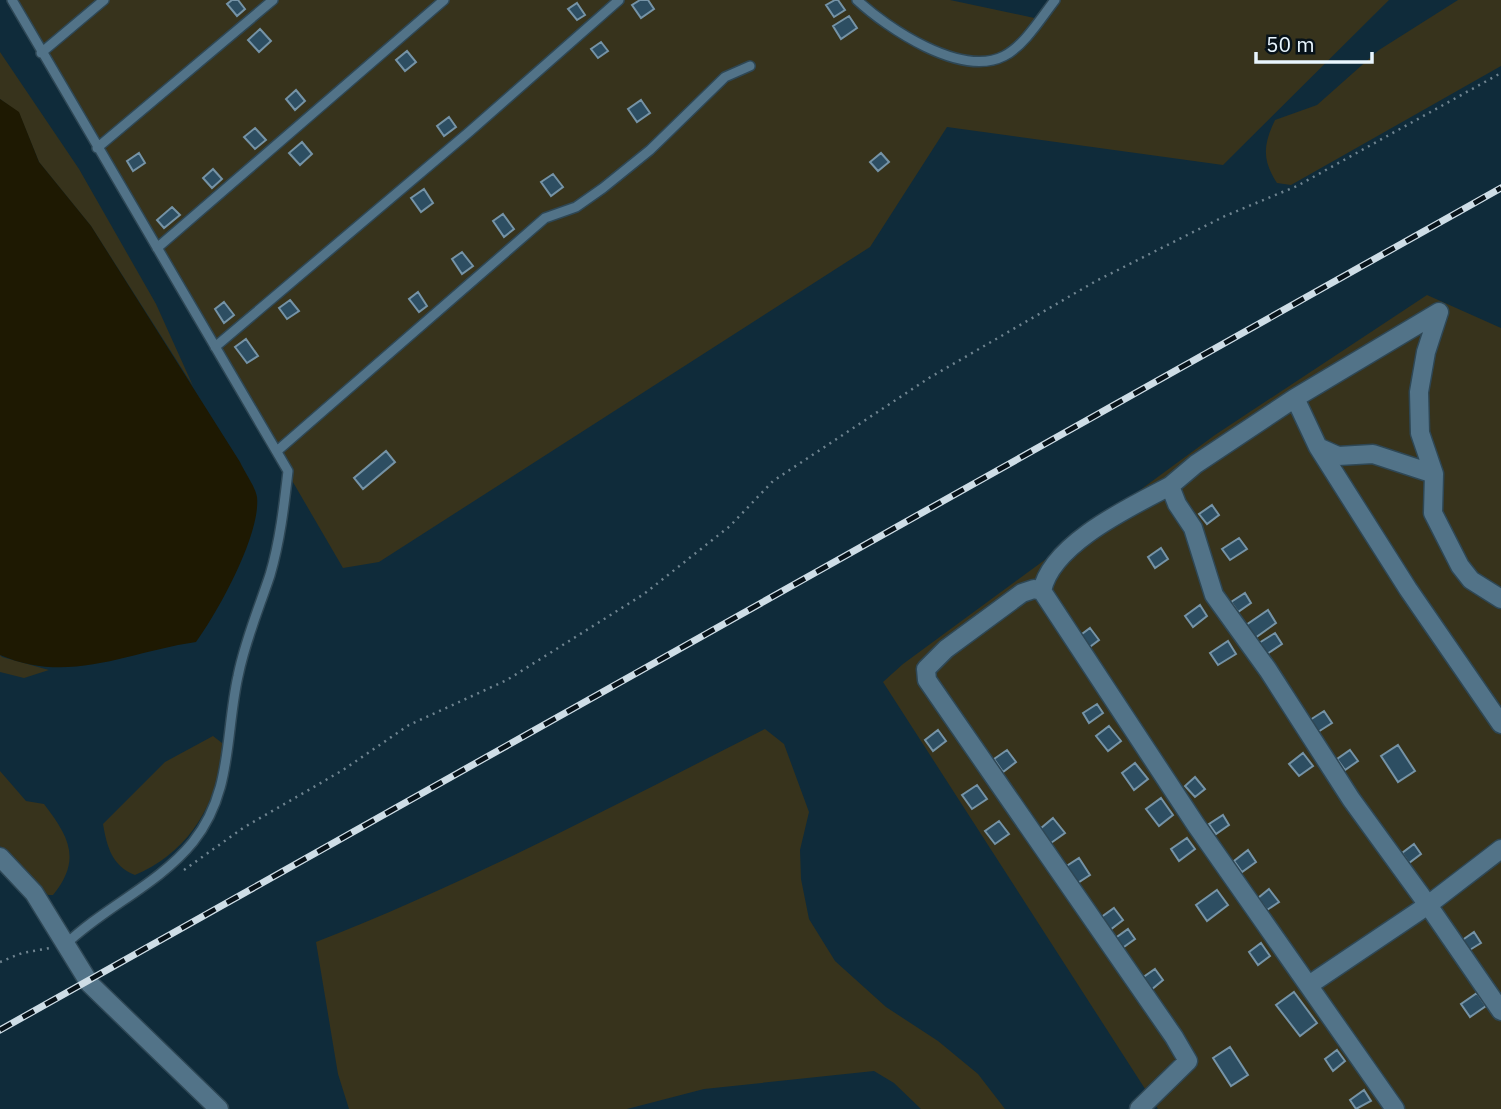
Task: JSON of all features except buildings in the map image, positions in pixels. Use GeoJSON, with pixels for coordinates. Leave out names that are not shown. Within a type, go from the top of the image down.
{"type":"FeatureCollection","features":[{"type":"Feature","properties":{"kind":"street"},"geometry":{"type":"LineString","coordinates":[[1042,591],[1045,577],[1064,554],[1114,519],[1170,486],[1196,464],[1295,398],[1439,312],[1426,352],[1419,393],[1420,433],[1434,474],[1433,513],[1460,566],[1471,580],[1498,593]]}},
{"type":"Feature","properties":{"kind":"street"},"geometry":{"type":"LineString","coordinates":[[1295,398],[1318,447],[1408,589],[1465,667],[1501,724]]}},
{"type":"Feature","properties":{"kind":"street"},"geometry":{"type":"LineString","coordinates":[[1318,447],[1338,456],[1373,454],[1434,474]]}},
{"type":"Feature","properties":{"kind":"street"},"geometry":{"type":"LineString","coordinates":[[1170,486],[1177,504],[1193,528],[1214,595],[1268,670],[1351,799],[1501,1011]]}},
{"type":"Feature","properties":{"kind":"street"},"geometry":{"type":"LineString","coordinates":[[1139,1109],[1188,1061],[928,680],[926,669],[946,649],[1022,593],[1034,589],[1042,591],[1196,825],[1395,1109]]}},
{"type":"Feature","properties":{"kind":"street"},"geometry":{"type":"LineString","coordinates":[[1309,985],[1428,905],[1501,849]]}},
{"type":"Feature","properties":{"kind":"street"},"geometry":{"type":"LineString","coordinates":[[0,857],[34,894],[90,984],[219,1109]]}},
{"type":"Feature","properties":{"kind":"lane"},"geometry":{"type":"LineString","coordinates":[[12,0],[288,471],[280,536],[237,678],[231,743],[221,787],[209,817],[192,843],[171,863],[88,924],[65,945]]}},
{"type":"Feature","properties":{"kind":"lane"},"geometry":{"type":"LineString","coordinates":[[41,53],[104,0]]}},
{"type":"Feature","properties":{"kind":"lane"},"geometry":{"type":"LineString","coordinates":[[97,148],[274,0]]}},
{"type":"Feature","properties":{"kind":"lane"},"geometry":{"type":"LineString","coordinates":[[157,248],[444,0]]}},
{"type":"Feature","properties":{"kind":"lane"},"geometry":{"type":"LineString","coordinates":[[215,346],[619,0]]}},
{"type":"Feature","properties":{"kind":"lane"},"geometry":{"type":"LineString","coordinates":[[857,0],[870,12],[923,46],[953,57],[984,61],[1007,55],[1055,0]]}},
{"type":"Feature","properties":{"kind":"lane"},"geometry":{"type":"LineString","coordinates":[[277,452],[545,218],[576,207],[603,188],[650,150],[725,76],[750,66]]}},
{"type":"Feature","properties":{"kind":"path"},"geometry":{"type":"LineString","coordinates":[[179,873],[243,828],[343,770],[409,725],[507,680],[634,600],[730,526],[773,481],[929,378],[1096,281],[1236,210],[1297,186],[1501,73]]}},
{"type":"Feature","properties":{"kind":"path"},"geometry":{"type":"LineString","coordinates":[[0,962],[22,953],[65,945]]}},
{"type":"Feature","properties":{"kind":"shaded area"},"geometry":{"type":"Polygon","coordinates":[[[12,0],[950,0],[1039,19],[1055,0],[1389,0],[1223,165],[947,127],[870,247],[379,562],[343,568],[12,0]]]}},
{"type":"Feature","properties":{"kind":"shaded area"},"geometry":{"type":"Polygon","coordinates":[[[1458,0],[1501,0],[1501,66],[1291,185],[1277,183],[1269,167],[1266,152],[1268,137],[1275,120],[1317,105],[1379,50],[1458,0]]]}},
{"type":"Feature","properties":{"kind":"shaded area"},"geometry":{"type":"Polygon","coordinates":[[[0,52],[79,169],[156,304],[193,386],[91,226],[39,162],[19,113],[0,99],[0,52]]]}},
{"type":"Feature","properties":{"kind":"shaded area"},"geometry":{"type":"Polygon","coordinates":[[[0,99],[19,112],[39,162],[91,226],[240,462],[256,493],[256,513],[245,551],[226,593],[196,642],[74,667],[25,663],[0,655],[0,99]]]}},
{"type":"Feature","properties":{"kind":"shaded area"},"geometry":{"type":"Polygon","coordinates":[[[1427,295],[1501,328],[1501,1109],[1158,1109],[883,682],[903,664],[1215,435],[1427,295]]]}},
{"type":"Feature","properties":{"kind":"shaded area"},"geometry":{"type":"Polygon","coordinates":[[[0,655],[49,670],[24,678],[0,672],[0,655]]]}},
{"type":"Feature","properties":{"kind":"shaded area"},"geometry":{"type":"Polygon","coordinates":[[[765,729],[784,744],[809,812],[800,850],[801,879],[809,919],[835,961],[886,1007],[938,1041],[978,1074],[1005,1109],[921,1109],[894,1083],[874,1071],[704,1089],[627,1109],[349,1109],[338,1074],[316,942],[487,868],[765,729]]]}},
{"type":"Feature","properties":{"kind":"shaded area"},"geometry":{"type":"Polygon","coordinates":[[[213,736],[222,743],[220,764],[216,785],[198,822],[186,839],[154,865],[135,875],[127,871],[112,855],[103,824],[165,762],[213,736]]]}},
{"type":"Feature","properties":{"kind":"shaded area"},"geometry":{"type":"Polygon","coordinates":[[[0,771],[26,801],[44,804],[65,838],[69,848],[67,870],[53,895],[48,895],[0,846],[0,771]]]}},
{"type":"Feature","properties":{"kind":"railway"},"geometry":{"type":"LineString","coordinates":[[0,1030],[1501,188]]}}]}
